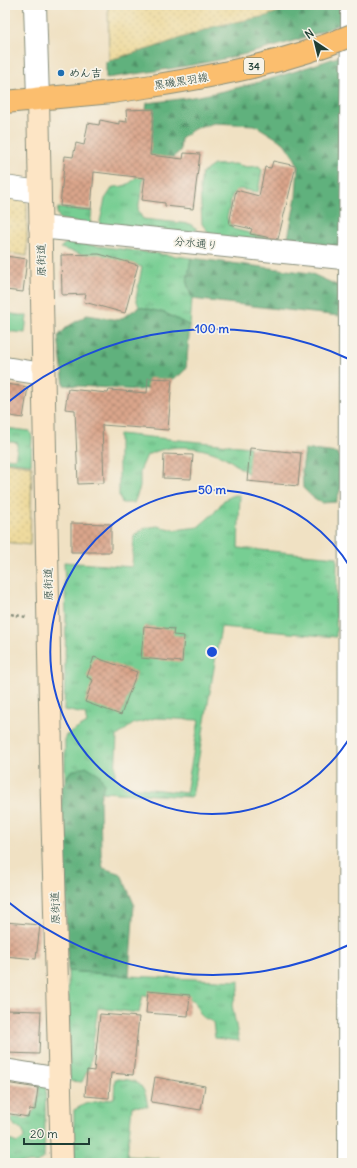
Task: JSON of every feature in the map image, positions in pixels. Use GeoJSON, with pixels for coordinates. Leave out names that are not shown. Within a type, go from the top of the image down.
{"type":"FeatureCollection","features":[{"type":"Feature","properties":{"kind":"main road","name":"黒磯黒羽線"},"geometry":{"type":"LineString","coordinates":[[5,102],[112,92],[212,76],[266,64],[352,35]]}},
{"type":"Feature","properties":{"kind":"street","name":"原街道"},"geometry":{"type":"LineString","coordinates":[[35,5],[52,804],[62,1163]]}},
{"type":"Feature","properties":{"kind":"street"},"geometry":{"type":"LineString","coordinates":[[349,1163],[352,11]]}},
{"type":"Feature","properties":{"kind":"street"},"geometry":{"type":"LineString","coordinates":[[5,187],[39,192]]}},
{"type":"Feature","properties":{"kind":"street","name":"分水通り"},"geometry":{"type":"LineString","coordinates":[[40,227],[351,259]]}},
{"type":"Feature","properties":{"kind":"street"},"geometry":{"type":"LineString","coordinates":[[5,368],[43,374]]}},
{"type":"Feature","properties":{"kind":"street"},"geometry":{"type":"LineString","coordinates":[[5,1070],[60,1079]]}},
{"type":"Feature","properties":{"kind":"green space"},"geometry":{"type":"Polygon","coordinates":[[[298,5],[348,5],[348,21],[259,51],[198,64],[106,78],[106,62],[215,26],[266,16],[298,5]]]}},
{"type":"Feature","properties":{"kind":"green space"},"geometry":{"type":"Polygon","coordinates":[[[346,54],[343,252],[291,247],[288,238],[296,197],[298,166],[284,143],[255,125],[214,123],[194,129],[181,138],[180,151],[156,172],[141,143],[147,103],[193,97],[236,88],[292,72],[346,54]]]}},
{"type":"Feature","properties":{"kind":"green space"},"geometry":{"type":"Polygon","coordinates":[[[235,164],[247,167],[259,166],[262,170],[258,192],[239,189],[232,196],[227,218],[233,229],[280,240],[288,238],[291,247],[212,237],[202,224],[200,187],[202,173],[214,165],[235,164]]]}},
{"type":"Feature","properties":{"kind":"green space"},"geometry":{"type":"Polygon","coordinates":[[[140,171],[144,175],[138,211],[143,219],[190,224],[197,229],[192,237],[99,226],[105,199],[113,187],[129,184],[135,179],[140,171]]]}},
{"type":"Feature","properties":{"kind":"green space"},"geometry":{"type":"Polygon","coordinates":[[[58,208],[92,211],[90,225],[60,219],[57,213],[58,208]]]}},
{"type":"Feature","properties":{"kind":"green space"},"geometry":{"type":"Polygon","coordinates":[[[67,242],[191,258],[187,283],[192,299],[190,326],[165,313],[139,307],[136,298],[142,267],[88,256],[60,248],[67,242]]]}},
{"type":"Feature","properties":{"kind":"green space"},"geometry":{"type":"Polygon","coordinates":[[[191,258],[310,273],[341,287],[339,316],[192,299],[187,283],[191,258]]]}},
{"type":"Feature","properties":{"kind":"green space"},"geometry":{"type":"Polygon","coordinates":[[[139,307],[165,313],[190,326],[186,369],[180,375],[160,385],[140,390],[64,385],[58,336],[67,327],[87,315],[119,320],[139,307]]]}},
{"type":"Feature","properties":{"kind":"green space"},"geometry":{"type":"Polygon","coordinates":[[[5,313],[27,316],[25,333],[5,331],[5,313]]]}},
{"type":"Feature","properties":{"kind":"green space"},"geometry":{"type":"Polygon","coordinates":[[[5,428],[30,431],[32,437],[31,464],[5,461],[5,458],[15,459],[18,443],[5,441],[5,428]]]}},
{"type":"Feature","properties":{"kind":"green space"},"geometry":{"type":"Polygon","coordinates":[[[119,434],[250,447],[249,474],[220,455],[201,449],[183,447],[156,451],[147,455],[140,471],[140,487],[134,503],[122,503],[119,496],[119,434]]]}},
{"type":"Feature","properties":{"kind":"green space"},"geometry":{"type":"Polygon","coordinates":[[[305,449],[337,453],[342,459],[343,482],[336,502],[322,503],[311,496],[303,488],[302,470],[305,449]]]}},
{"type":"Feature","properties":{"kind":"green space"},"geometry":{"type":"Polygon","coordinates":[[[234,495],[240,495],[238,548],[337,557],[336,637],[221,627],[192,797],[65,790],[65,736],[87,723],[85,714],[64,710],[66,617],[64,562],[132,567],[134,535],[145,528],[157,526],[175,530],[198,527],[214,513],[224,500],[234,495]],[[155,718],[133,724],[117,736],[115,776],[124,786],[186,793],[199,720],[155,718]]]}},
{"type":"Feature","properties":{"kind":"green space"},"geometry":{"type":"Polygon","coordinates":[[[86,766],[99,774],[104,784],[100,799],[101,854],[103,868],[121,874],[134,904],[129,976],[68,971],[61,789],[70,772],[86,766]]]}},
{"type":"Feature","properties":{"kind":"green space"},"geometry":{"type":"Polygon","coordinates":[[[68,971],[129,976],[239,981],[239,988],[232,1005],[239,1041],[215,1038],[213,1022],[202,1017],[193,1000],[143,995],[139,1013],[98,1008],[90,1065],[82,1082],[70,1081],[68,971]]]}},
{"type":"Feature","properties":{"kind":"green space"},"geometry":{"type":"Polygon","coordinates":[[[115,1079],[129,1080],[139,1084],[147,1099],[148,1107],[132,1106],[127,1156],[158,1158],[157,1163],[74,1163],[74,1110],[85,1104],[114,1098],[115,1079]]]}},
{"type":"Feature","properties":{"kind":"green space"},"geometry":{"type":"Polygon","coordinates":[[[40,1082],[46,1082],[44,1158],[38,1163],[5,1163],[5,1138],[17,1143],[24,1138],[23,1131],[15,1126],[11,1120],[12,1117],[27,1119],[31,1114],[38,1102],[40,1082]]]}},
{"type":"Feature","properties":{"kind":"sand"},"geometry":{"type":"Polygon","coordinates":[[[108,5],[298,5],[266,16],[215,26],[152,48],[109,60],[108,5]]]}},
{"type":"Feature","properties":{"kind":"sand"},"geometry":{"type":"Polygon","coordinates":[[[5,196],[24,199],[27,204],[27,256],[5,252],[5,196]]]}},
{"type":"Feature","properties":{"kind":"sand"},"geometry":{"type":"Polygon","coordinates":[[[5,462],[32,466],[30,545],[5,542],[5,462]]]}},
{"type":"Feature","properties":{"kind":"building"},"geometry":{"type":"Polygon","coordinates":[[[154,109],[150,155],[183,159],[184,153],[200,154],[193,209],[165,206],[165,203],[142,200],[145,178],[94,172],[91,209],[60,206],[65,156],[73,157],[76,143],[84,145],[88,123],[99,125],[100,120],[119,124],[119,121],[127,122],[126,110],[154,109]]]}},
{"type":"Feature","properties":{"kind":"building"},"geometry":{"type":"Polygon","coordinates":[[[273,161],[296,166],[278,239],[250,234],[252,229],[229,224],[236,190],[259,196],[265,167],[271,168],[273,161]]]}},
{"type":"Feature","properties":{"kind":"building"},"geometry":{"type":"Polygon","coordinates":[[[99,254],[138,265],[125,313],[84,302],[86,294],[62,295],[61,255],[99,254]]]}},
{"type":"Feature","properties":{"kind":"building"},"geometry":{"type":"Polygon","coordinates":[[[5,256],[27,259],[23,292],[5,290],[5,256]]]}},
{"type":"Feature","properties":{"kind":"building"},"geometry":{"type":"Polygon","coordinates":[[[148,378],[172,379],[168,430],[102,425],[104,483],[78,484],[75,410],[65,409],[68,389],[108,393],[109,390],[147,393],[148,378]]]}},
{"type":"Feature","properties":{"kind":"building"},"geometry":{"type":"Polygon","coordinates":[[[5,384],[28,387],[23,418],[5,415],[5,384]]]}},
{"type":"Feature","properties":{"kind":"building"},"geometry":{"type":"Polygon","coordinates":[[[250,448],[301,453],[298,486],[247,481],[250,448]]]}},
{"type":"Feature","properties":{"kind":"building"},"geometry":{"type":"Polygon","coordinates":[[[164,454],[193,455],[191,479],[163,478],[164,454]]]}},
{"type":"Feature","properties":{"kind":"building"},"geometry":{"type":"Polygon","coordinates":[[[71,523],[111,524],[111,552],[71,552],[71,523]]]}},
{"type":"Feature","properties":{"kind":"building"},"geometry":{"type":"Polygon","coordinates":[[[144,626],[174,629],[173,635],[184,636],[182,662],[141,658],[144,626]]]}},
{"type":"Feature","properties":{"kind":"building"},"geometry":{"type":"Polygon","coordinates":[[[94,657],[137,672],[121,715],[85,702],[93,680],[87,677],[94,657]]]}},
{"type":"Feature","properties":{"kind":"building"},"geometry":{"type":"Polygon","coordinates":[[[5,922],[40,925],[36,959],[5,956],[5,922]]]}},
{"type":"Feature","properties":{"kind":"building"},"geometry":{"type":"Polygon","coordinates":[[[148,991],[190,995],[188,1016],[146,1013],[148,991]]]}},
{"type":"Feature","properties":{"kind":"building"},"geometry":{"type":"Polygon","coordinates":[[[5,1010],[41,1011],[39,1054],[5,1053],[5,1010]]]}},
{"type":"Feature","properties":{"kind":"building"},"geometry":{"type":"Polygon","coordinates":[[[100,1014],[139,1017],[133,1075],[111,1073],[109,1098],[85,1096],[87,1070],[94,1071],[100,1014]]]}},
{"type":"Feature","properties":{"kind":"building"},"geometry":{"type":"Polygon","coordinates":[[[155,1077],[205,1086],[201,1110],[151,1102],[155,1077]]]}},
{"type":"Feature","properties":{"kind":"building"},"geometry":{"type":"Polygon","coordinates":[[[5,1083],[38,1088],[35,1110],[30,1109],[28,1117],[5,1113],[5,1083]]]}},
{"type":"Feature","properties":{"kind":"place","name":"めん吉"},"geometry":{"type":"Point","coordinates":[61,73]}}]}
